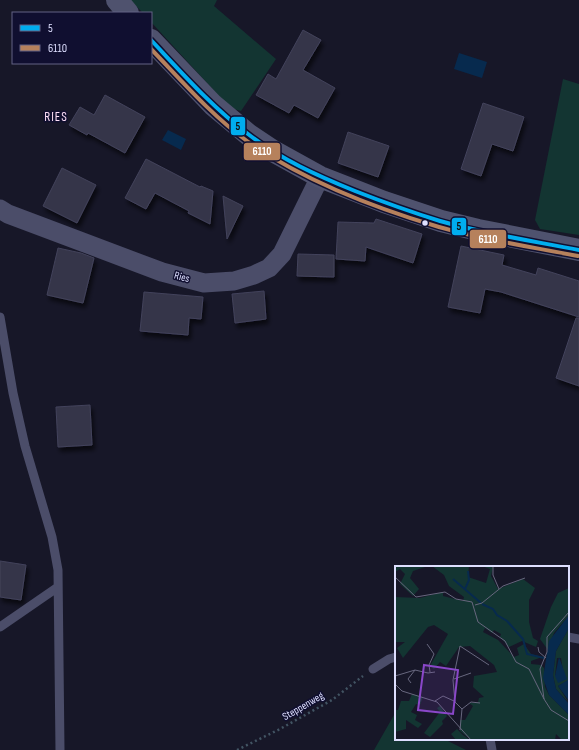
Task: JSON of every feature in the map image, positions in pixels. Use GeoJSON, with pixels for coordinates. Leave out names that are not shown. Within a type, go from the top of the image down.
{"type":"FeatureCollection","features":[{"type":"Feature","properties":{"kind":"street"},"geometry":{"type":"LineString","coordinates":[[117,0],[127,12]]}},
{"type":"Feature","properties":{"kind":"street"},"geometry":{"type":"LineString","coordinates":[[152,41],[212,105],[249,135],[320,177],[384,202],[441,221],[579,250]]}},
{"type":"Feature","properties":{"kind":"street","name":"Ries"},"geometry":{"type":"LineString","coordinates":[[0,209],[8,214],[162,272],[204,283],[234,281],[254,275],[269,268],[282,254],[320,177]]}},
{"type":"Feature","properties":{"kind":"lane"},"geometry":{"type":"LineString","coordinates":[[0,317],[13,392],[25,446],[52,537],[58,570],[60,750]]}},
{"type":"Feature","properties":{"kind":"lane"},"geometry":{"type":"LineString","coordinates":[[0,627],[58,587]]}},
{"type":"Feature","properties":{"kind":"lane"},"geometry":{"type":"LineString","coordinates":[[569,637],[579,639]]}},
{"type":"Feature","properties":{"kind":"lane"},"geometry":{"type":"LineString","coordinates":[[373,669],[389,659],[395,657]]}},
{"type":"Feature","properties":{"kind":"lane"},"geometry":{"type":"LineString","coordinates":[[490,740],[492,750]]}},
{"type":"Feature","properties":{"kind":"path","name":"Steppenweg"},"geometry":{"type":"LineString","coordinates":[[237,750],[280,729],[332,700],[373,669]]}},
{"type":"Feature","properties":{"kind":"green space"},"geometry":{"type":"Polygon","coordinates":[[[130,0],[217,0],[214,6],[276,59],[241,111],[230,108],[152,23],[152,12],[142,12],[130,0]]]}},
{"type":"Feature","properties":{"kind":"green space"},"geometry":{"type":"Polygon","coordinates":[[[563,79],[579,84],[579,235],[540,229],[535,220],[563,79]]]}},
{"type":"Feature","properties":{"kind":"green space"},"geometry":{"type":"Polygon","coordinates":[[[394,715],[395,740],[446,740],[466,750],[374,750],[394,715]]]}},
{"type":"Feature","properties":{"kind":"water"},"geometry":{"type":"Polygon","coordinates":[[[459,53],[487,62],[482,78],[454,69],[459,53]]]}},
{"type":"Feature","properties":{"kind":"water"},"geometry":{"type":"Polygon","coordinates":[[[168,130],[186,139],[181,150],[162,140],[168,130]]]}},
{"type":"Feature","properties":{"kind":"building"},"geometry":{"type":"Polygon","coordinates":[[[303,30],[321,40],[303,70],[335,88],[318,118],[294,105],[289,113],[256,95],[268,74],[276,79],[303,30]]]}},
{"type":"Feature","properties":{"kind":"building"},"geometry":{"type":"Polygon","coordinates":[[[105,95],[145,117],[125,153],[88,133],[87,135],[69,125],[80,107],[94,115],[105,95]]]}},
{"type":"Feature","properties":{"kind":"building"},"geometry":{"type":"Polygon","coordinates":[[[483,103],[524,117],[513,151],[492,144],[481,176],[461,169],[483,103]]]}},
{"type":"Feature","properties":{"kind":"building"},"geometry":{"type":"Polygon","coordinates":[[[348,132],[389,146],[378,177],[338,163],[348,132]]]}},
{"type":"Feature","properties":{"kind":"building"},"geometry":{"type":"Polygon","coordinates":[[[146,159],[200,187],[201,186],[213,191],[210,224],[188,213],[189,211],[155,193],[146,209],[125,198],[146,159]]]}},
{"type":"Feature","properties":{"kind":"building"},"geometry":{"type":"Polygon","coordinates":[[[62,168],[96,185],[77,223],[43,206],[62,168]]]}},
{"type":"Feature","properties":{"kind":"building"},"geometry":{"type":"Polygon","coordinates":[[[223,196],[243,206],[227,239],[223,196]]]}},
{"type":"Feature","properties":{"kind":"building"},"geometry":{"type":"Polygon","coordinates":[[[376,219],[422,234],[413,263],[366,247],[365,261],[336,259],[338,222],[374,223],[376,219]]]}},
{"type":"Feature","properties":{"kind":"building"},"geometry":{"type":"Polygon","coordinates":[[[461,246],[504,255],[502,265],[536,275],[538,268],[579,281],[579,317],[501,292],[485,289],[480,313],[448,307],[461,246]]]}},
{"type":"Feature","properties":{"kind":"building"},"geometry":{"type":"Polygon","coordinates":[[[58,248],[81,253],[94,258],[83,303],[47,295],[58,248]]]}},
{"type":"Feature","properties":{"kind":"building"},"geometry":{"type":"Polygon","coordinates":[[[298,254],[334,255],[334,277],[297,276],[298,254]]]}},
{"type":"Feature","properties":{"kind":"building"},"geometry":{"type":"Polygon","coordinates":[[[264,291],[266,319],[235,323],[232,294],[264,291]]]}},
{"type":"Feature","properties":{"kind":"building"},"geometry":{"type":"Polygon","coordinates":[[[144,292],[203,297],[201,319],[189,318],[188,335],[140,331],[144,292]]]}},
{"type":"Feature","properties":{"kind":"building"},"geometry":{"type":"Polygon","coordinates":[[[576,318],[579,318],[579,386],[556,378],[576,318]]]}},
{"type":"Feature","properties":{"kind":"building"},"geometry":{"type":"Polygon","coordinates":[[[90,405],[92,445],[58,447],[56,407],[90,405]]]}},
{"type":"Feature","properties":{"kind":"building"},"geometry":{"type":"Polygon","coordinates":[[[0,561],[26,565],[21,600],[0,597],[0,561]]]}},
{"type":"Feature","properties":{"kind":"transit line","name":"5"},"geometry":{"type":"LineString","coordinates":[[152,41],[222,113],[235,124],[260,143],[300,166],[355,191],[440,221],[492,234],[579,250]]}},
{"type":"Feature","properties":{"kind":"transit line","name":"6110"},"geometry":{"type":"LineString","coordinates":[[152,50],[197,97],[234,131],[269,155],[315,181],[364,202],[456,232],[578,256]]}},
{"type":"Feature","properties":{"kind":"district","name":"RIES"},"geometry":{"type":"Point","coordinates":[56,117]}}]}
